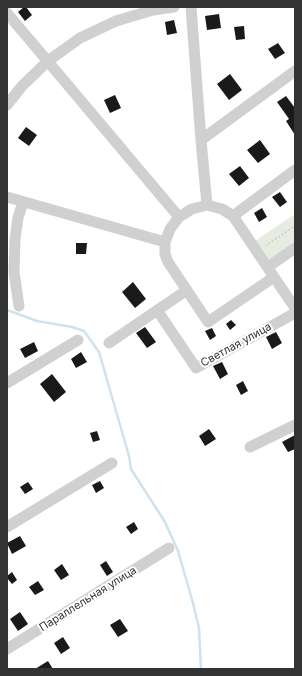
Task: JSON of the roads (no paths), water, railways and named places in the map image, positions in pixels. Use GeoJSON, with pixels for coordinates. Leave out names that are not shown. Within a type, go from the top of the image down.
{"type":"FeatureCollection","features":[{"type":"Feature","properties":{"kind":"street"},"geometry":{"type":"LineString","coordinates":[[7,105],[22,86],[48,61],[80,38],[116,21],[153,10],[174,7]]}},
{"type":"Feature","properties":{"kind":"street"},"geometry":{"type":"LineString","coordinates":[[191,7],[207,205]]}},
{"type":"Feature","properties":{"kind":"street"},"geometry":{"type":"LineString","coordinates":[[7,12],[179,217]]}},
{"type":"Feature","properties":{"kind":"street"},"geometry":{"type":"LineString","coordinates":[[201,140],[295,71]]}},
{"type":"Feature","properties":{"kind":"street"},"geometry":{"type":"LineString","coordinates":[[233,216],[295,170]]}},
{"type":"Feature","properties":{"kind":"street"},"geometry":{"type":"LineString","coordinates":[[7,197],[165,242]]}},
{"type":"Feature","properties":{"kind":"street"},"geometry":{"type":"LineString","coordinates":[[19,306],[14,272],[15,239],[18,218],[23,202]]}},
{"type":"Feature","properties":{"kind":"street"},"geometry":{"type":"LineString","coordinates":[[274,276],[208,322],[168,262],[165,254],[165,242],[170,229],[179,217],[192,209],[207,205],[222,208],[233,216],[268,267],[274,276],[295,308]]}},
{"type":"Feature","properties":{"kind":"street"},"geometry":{"type":"LineString","coordinates":[[268,267],[295,248]]}},
{"type":"Feature","properties":{"kind":"street"},"geometry":{"type":"LineString","coordinates":[[109,343],[187,290]]}},
{"type":"Feature","properties":{"kind":"street","name":"Светлая улица"},"geometry":{"type":"LineString","coordinates":[[157,310],[196,368],[295,313]]}},
{"type":"Feature","properties":{"kind":"street"},"geometry":{"type":"LineString","coordinates":[[7,383],[78,340]]}},
{"type":"Feature","properties":{"kind":"street"},"geometry":{"type":"LineString","coordinates":[[250,447],[295,425]]}},
{"type":"Feature","properties":{"kind":"street"},"geometry":{"type":"LineString","coordinates":[[7,527],[112,463]]}},
{"type":"Feature","properties":{"kind":"street","name":"Параллельная улица"},"geometry":{"type":"LineString","coordinates":[[7,649],[168,548]]}},
{"type":"Feature","properties":{"kind":"waterway"},"geometry":{"type":"LineString","coordinates":[[7,310],[37,321],[72,327],[84,331],[99,352],[129,456],[131,469],[165,522],[178,551],[199,628],[201,669]]}}]}
